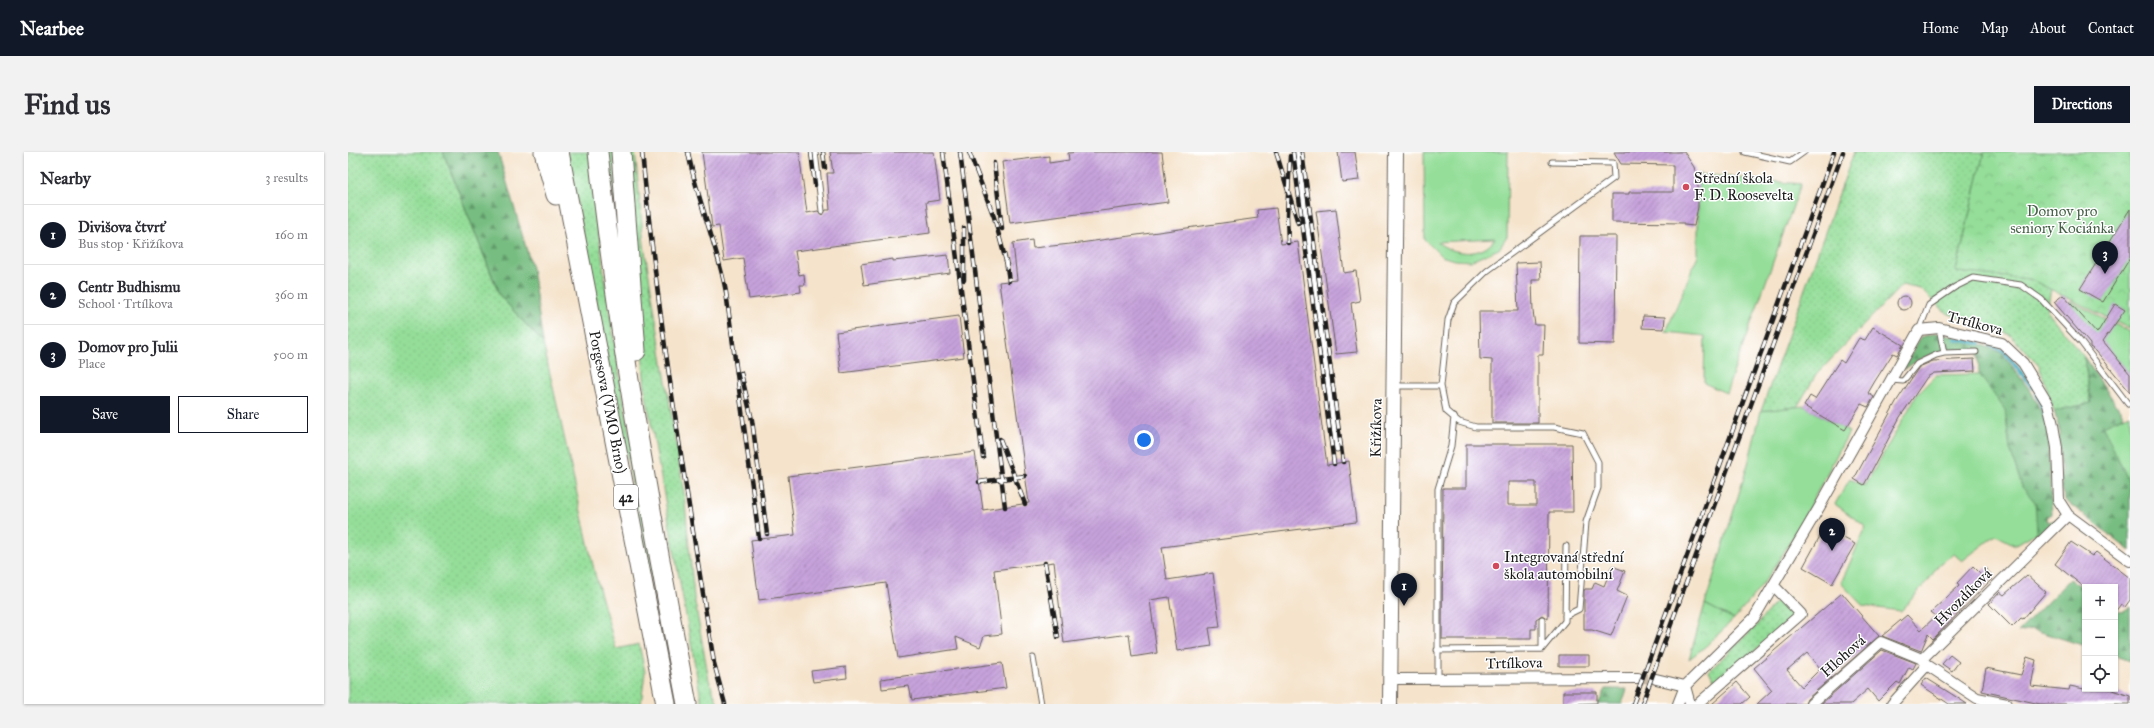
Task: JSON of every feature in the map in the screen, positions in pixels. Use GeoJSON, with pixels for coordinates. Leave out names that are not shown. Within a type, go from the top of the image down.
{"type":"FeatureCollection","features":[{"type":"Feature","properties":{"kind":"highway","name":"42"},"geometry":{"type":"LineString","coordinates":[[544,152],[565,234],[586,289]]}},
{"type":"Feature","properties":{"kind":"highway","name":"42"},"geometry":{"type":"LineString","coordinates":[[559,152],[586,289]]}},
{"type":"Feature","properties":{"kind":"highway","name":"42"},"geometry":{"type":"LineString","coordinates":[[598,152],[613,274],[642,462],[687,704]]}},
{"type":"Feature","properties":{"kind":"highway","name":"42"},"geometry":{"type":"LineString","coordinates":[[621,152],[641,391],[642,462]]}},
{"type":"Feature","properties":{"kind":"highway","name":"Porgesova (VMO Brno)"},"geometry":{"type":"LineString","coordinates":[[586,289],[666,704]]}},
{"type":"Feature","properties":{"kind":"street","name":"Křižíkova"},"geometry":{"type":"LineString","coordinates":[[1390,704],[1396,152]]}},
{"type":"Feature","properties":{"kind":"street","name":"Trtílkova"},"geometry":{"type":"LineString","coordinates":[[1919,330],[1939,328],[2002,343],[2023,363],[2048,404],[2057,448],[2058,501],[2068,515],[2130,561]]}},
{"type":"Feature","properties":{"kind":"street"},"geometry":{"type":"LineString","coordinates":[[1678,704],[1685,686],[1754,618],[1774,586],[1919,330]]}},
{"type":"Feature","properties":{"kind":"street","name":"Hvozdíková"},"geometry":{"type":"LineString","coordinates":[[1892,704],[1924,662],[2068,515]]}},
{"type":"Feature","properties":{"kind":"street"},"geometry":{"type":"LineString","coordinates":[[1698,704],[1801,614],[1774,586]]}},
{"type":"Feature","properties":{"kind":"street","name":"Hlohová"},"geometry":{"type":"LineString","coordinates":[[1811,704],[1880,642],[1924,662],[1976,701],[2007,704]]}},
{"type":"Feature","properties":{"kind":"street","name":"Trtílkova"},"geometry":{"type":"LineString","coordinates":[[1390,679],[1638,678]]}},
{"type":"Feature","properties":{"kind":"street"},"geometry":{"type":"LineString","coordinates":[[1656,679],[1685,686]]}},
{"type":"Feature","properties":{"kind":"street"},"geometry":{"type":"LineString","coordinates":[[1685,686],[1690,704]]}},
{"type":"Feature","properties":{"kind":"lane"},"geometry":{"type":"LineString","coordinates":[[815,152],[822,211]]}},
{"type":"Feature","properties":{"kind":"lane"},"geometry":{"type":"LineString","coordinates":[[1297,152],[1337,449]]}},
{"type":"Feature","properties":{"kind":"lane"},"geometry":{"type":"LineString","coordinates":[[1745,152],[1790,162],[1804,152]]}},
{"type":"Feature","properties":{"kind":"lane"},"geometry":{"type":"LineString","coordinates":[[1552,162],[1613,163],[1614,178],[1487,271],[1454,303],[1448,320],[1441,386],[1446,411],[1459,422],[1476,427],[1554,427],[1583,433],[1598,462],[1598,488],[1586,522],[1579,609],[1565,616]]}},
{"type":"Feature","properties":{"kind":"lane"},"geometry":{"type":"LineString","coordinates":[[1919,330],[1929,305],[1955,287],[1973,278],[2022,285],[2041,298],[2080,341],[2128,404]]}},
{"type":"Feature","properties":{"kind":"lane"},"geometry":{"type":"LineString","coordinates":[[1939,328],[1944,353]]}},
{"type":"Feature","properties":{"kind":"lane"},"geometry":{"type":"LineString","coordinates":[[1890,380],[1903,381],[1917,364],[1944,353],[1976,352]]}},
{"type":"Feature","properties":{"kind":"lane"},"geometry":{"type":"LineString","coordinates":[[1394,386],[1441,386]]}},
{"type":"Feature","properties":{"kind":"lane"},"geometry":{"type":"LineString","coordinates":[[1438,679],[1438,489],[1451,446],[1454,417]]}},
{"type":"Feature","properties":{"kind":"lane"},"geometry":{"type":"LineString","coordinates":[[1542,649],[1565,621],[1566,546]]}},
{"type":"Feature","properties":{"kind":"lane"},"geometry":{"type":"LineString","coordinates":[[1542,619],[1542,649]]}},
{"type":"Feature","properties":{"kind":"lane"},"geometry":{"type":"LineString","coordinates":[[1437,650],[1542,649]]}},
{"type":"Feature","properties":{"kind":"lane"},"geometry":{"type":"LineString","coordinates":[[1033,658],[1041,704]]}},
{"type":"Feature","properties":{"kind":"green space"},"geometry":{"type":"Polygon","coordinates":[[[348,152],[443,152],[500,296],[543,343],[595,574],[616,649],[639,644],[645,672],[641,704],[348,704],[348,152]]]}},
{"type":"Feature","properties":{"kind":"green space"},"geometry":{"type":"Polygon","coordinates":[[[443,152],[498,152],[532,268],[543,343],[500,296],[443,152]]]}},
{"type":"Feature","properties":{"kind":"green space"},"geometry":{"type":"Polygon","coordinates":[[[567,152],[589,152],[596,215],[614,340],[668,650],[670,676],[567,152]]]}},
{"type":"Feature","properties":{"kind":"green space"},"geometry":{"type":"Polygon","coordinates":[[[608,152],[614,152],[619,244],[608,152]]]}},
{"type":"Feature","properties":{"kind":"green space"},"geometry":{"type":"Polygon","coordinates":[[[627,152],[635,152],[644,245],[684,493],[694,597],[709,680],[718,704],[702,704],[645,390],[627,152]]]}},
{"type":"Feature","properties":{"kind":"green space"},"geometry":{"type":"Polygon","coordinates":[[[1424,152],[1508,152],[1507,237],[1499,249],[1471,261],[1454,260],[1441,256],[1425,240],[1424,152]],[[1495,239],[1437,242],[1451,250],[1459,252],[1475,252],[1489,245],[1495,239]]]}},
{"type":"Feature","properties":{"kind":"green space"},"geometry":{"type":"Polygon","coordinates":[[[1854,152],[1984,152],[1956,271],[2030,279],[2051,289],[2047,311],[2084,357],[2091,404],[2054,411],[2039,365],[2010,335],[1980,322],[1948,314],[1920,289],[1902,285],[1816,375],[1797,407],[1761,411],[1854,152]]]}},
{"type":"Feature","properties":{"kind":"green space","name":"Domov pro seniory Kociánka"},"geometry":{"type":"Polygon","coordinates":[[[1984,152],[2130,152],[2130,329],[2030,279],[1956,272],[1984,152]]]}},
{"type":"Feature","properties":{"kind":"green space"},"geometry":{"type":"Polygon","coordinates":[[[1698,174],[1801,184],[1726,393],[1704,383],[1705,336],[1666,332],[1698,255],[1698,174]]]}},
{"type":"Feature","properties":{"kind":"green space"},"geometry":{"type":"Polygon","coordinates":[[[2070,301],[2130,332],[2130,374],[2070,303],[2070,301]]]}},
{"type":"Feature","properties":{"kind":"green space"},"geometry":{"type":"Polygon","coordinates":[[[1937,333],[1955,336],[1955,341],[1983,345],[2002,353],[2032,393],[2050,431],[2048,443],[2052,514],[2047,517],[2048,522],[2057,520],[2036,540],[2035,502],[2022,487],[2010,450],[2007,421],[1979,374],[1978,350],[1939,352],[1921,359],[1904,370],[1921,337],[1937,333]]]}},
{"type":"Feature","properties":{"kind":"green space"},"geometry":{"type":"Polygon","coordinates":[[[2084,357],[2124,416],[2104,426],[2130,484],[2130,551],[2065,500],[2062,491],[2059,429],[2054,411],[2091,403],[2084,357]]]}},
{"type":"Feature","properties":{"kind":"green space"},"geometry":{"type":"Polygon","coordinates":[[[1979,374],[2005,410],[2010,450],[2022,487],[2035,502],[2037,532],[2015,545],[1996,535],[1962,561],[1954,554],[1939,564],[1928,581],[1901,611],[1863,606],[1841,583],[1866,527],[1835,504],[1850,479],[1865,486],[1918,393],[1936,375],[1979,374]]]}},
{"type":"Feature","properties":{"kind":"green space"},"geometry":{"type":"Polygon","coordinates":[[[1804,406],[1849,432],[1797,530],[1783,553],[1752,598],[1734,619],[1705,604],[1748,464],[1761,411],[1804,406]]]}},
{"type":"Feature","properties":{"kind":"green space"},"geometry":{"type":"Polygon","coordinates":[[[2130,414],[2130,484],[2103,426],[2130,414]]]}},
{"type":"Feature","properties":{"kind":"green space"},"geometry":{"type":"Polygon","coordinates":[[[2070,579],[2082,587],[2082,645],[2032,629],[2018,632],[2070,579]]]}},
{"type":"Feature","properties":{"kind":"green space"},"geometry":{"type":"Polygon","coordinates":[[[1777,600],[1782,600],[1792,609],[1793,617],[1717,684],[1709,671],[1756,626],[1777,600]]]}},
{"type":"Feature","properties":{"kind":"green space"},"geometry":{"type":"Polygon","coordinates":[[[1705,604],[1734,619],[1706,646],[1689,659],[1705,604]]]}},
{"type":"Feature","properties":{"kind":"green space"},"geometry":{"type":"Polygon","coordinates":[[[2130,607],[2130,661],[2118,657],[2118,611],[2122,612],[2130,607]]]}},
{"type":"Feature","properties":{"kind":"green space"},"geometry":{"type":"Polygon","coordinates":[[[1606,689],[1627,689],[1622,704],[1598,704],[1606,689]]]}},
{"type":"Feature","properties":{"kind":"building"},"geometry":{"type":"Polygon","coordinates":[[[702,152],[799,152],[807,213],[818,211],[822,215],[826,210],[830,210],[827,173],[833,173],[830,152],[934,152],[940,200],[926,202],[930,233],[795,251],[799,275],[804,274],[805,285],[800,285],[801,292],[749,299],[743,258],[724,261],[719,226],[712,227],[702,152]]]}},
{"type":"Feature","properties":{"kind":"building"},"geometry":{"type":"Polygon","coordinates":[[[1162,152],[1168,202],[1010,223],[1002,162],[1049,156],[1049,163],[1069,160],[1068,153],[1162,152]]]}},
{"type":"Feature","properties":{"kind":"building"},"geometry":{"type":"Polygon","coordinates":[[[1338,152],[1355,152],[1359,180],[1342,182],[1338,152]]]}},
{"type":"Feature","properties":{"kind":"building","name":"Střední škola F. D. Roosevelta"},"geometry":{"type":"Polygon","coordinates":[[[1614,152],[1684,152],[1694,167],[1698,182],[1698,207],[1694,226],[1684,225],[1684,223],[1612,222],[1612,194],[1629,194],[1629,192],[1673,192],[1673,165],[1621,164],[1614,152]]]}},
{"type":"Feature","properties":{"kind":"building"},"geometry":{"type":"Polygon","coordinates":[[[1276,208],[1281,244],[1298,242],[1327,465],[1349,461],[1356,522],[1162,547],[1167,580],[1213,573],[1220,627],[1209,628],[1212,646],[1177,651],[1169,597],[1150,600],[1157,653],[1132,657],[1129,634],[1064,643],[1054,562],[994,570],[1002,634],[984,636],[980,647],[956,637],[958,649],[898,658],[886,583],[759,600],[751,540],[795,535],[788,476],[975,452],[983,510],[1029,503],[999,282],[1017,280],[1013,243],[1032,240],[1033,248],[1080,243],[1258,218],[1257,210],[1276,208]]]}},
{"type":"Feature","properties":{"kind":"building"},"geometry":{"type":"Polygon","coordinates":[[[1336,209],[1344,273],[1356,271],[1360,301],[1351,303],[1357,352],[1336,354],[1316,211],[1336,209]]]}},
{"type":"Feature","properties":{"kind":"building"},"geometry":{"type":"Polygon","coordinates":[[[2130,209],[2130,258],[2103,302],[2080,289],[2130,209]]]}},
{"type":"Feature","properties":{"kind":"building"},"geometry":{"type":"Polygon","coordinates":[[[1580,236],[1616,236],[1615,344],[1579,343],[1580,236]]]}},
{"type":"Feature","properties":{"kind":"building"},"geometry":{"type":"Polygon","coordinates":[[[948,255],[950,273],[864,285],[861,264],[893,259],[893,261],[948,255]]]}},
{"type":"Feature","properties":{"kind":"building"},"geometry":{"type":"Polygon","coordinates":[[[1540,262],[1541,280],[1532,280],[1535,325],[1544,325],[1543,355],[1538,355],[1538,423],[1492,423],[1492,360],[1480,359],[1479,311],[1518,311],[1516,263],[1540,262]]]}},
{"type":"Feature","properties":{"kind":"building"},"geometry":{"type":"Polygon","coordinates":[[[2063,295],[2097,333],[2115,304],[2125,310],[2103,341],[2130,374],[2130,392],[2096,351],[2090,347],[2090,344],[2054,302],[2063,295]]]}},
{"type":"Feature","properties":{"kind":"building"},"geometry":{"type":"Polygon","coordinates":[[[1904,296],[1909,298],[1911,303],[1909,308],[1904,310],[1899,308],[1897,303],[1899,298],[1904,296]]]}},
{"type":"Feature","properties":{"kind":"building"},"geometry":{"type":"Polygon","coordinates":[[[959,316],[964,357],[841,373],[836,332],[959,316]]]}},
{"type":"Feature","properties":{"kind":"building"},"geometry":{"type":"Polygon","coordinates":[[[1643,316],[1665,317],[1664,329],[1642,328],[1643,316]]]}},
{"type":"Feature","properties":{"kind":"building"},"geometry":{"type":"Polygon","coordinates":[[[1873,327],[1903,345],[1897,355],[1893,353],[1868,393],[1874,397],[1868,407],[1861,404],[1845,430],[1804,406],[1810,396],[1815,399],[1840,360],[1844,363],[1859,338],[1865,340],[1873,327]]]}},
{"type":"Feature","properties":{"kind":"building"},"geometry":{"type":"Polygon","coordinates":[[[1974,359],[1975,371],[1934,373],[1927,377],[1900,417],[1864,485],[1854,479],[1896,402],[1919,367],[1933,361],[1974,359]]]}},
{"type":"Feature","properties":{"kind":"building","name":"Integrovaná střední škola automobilní"},"geometry":{"type":"Polygon","coordinates":[[[1466,444],[1572,444],[1573,512],[1549,512],[1548,619],[1542,615],[1536,619],[1536,629],[1531,629],[1531,639],[1442,639],[1443,488],[1466,488],[1466,444]],[[1508,482],[1508,505],[1536,505],[1536,482],[1508,482]]]}},
{"type":"Feature","properties":{"kind":"building"},"geometry":{"type":"Polygon","coordinates":[[[1830,518],[1842,524],[1836,534],[1855,544],[1832,584],[1803,567],[1830,518]]]}},
{"type":"Feature","properties":{"kind":"building"},"geometry":{"type":"Polygon","coordinates":[[[2071,542],[2092,556],[2096,552],[2130,578],[2130,600],[2125,607],[2121,604],[2118,608],[2118,584],[2082,584],[2082,585],[2055,564],[2071,542]]]}},
{"type":"Feature","properties":{"kind":"building"},"geometry":{"type":"Polygon","coordinates":[[[1612,566],[1625,571],[1617,591],[1627,596],[1611,636],[1592,630],[1584,630],[1584,591],[1585,589],[1592,589],[1595,582],[1604,586],[1612,566]]]}},
{"type":"Feature","properties":{"kind":"building"},"geometry":{"type":"Polygon","coordinates":[[[1973,566],[1980,573],[1985,568],[1994,577],[1933,639],[1928,634],[1921,651],[1882,636],[1907,615],[1921,630],[1936,616],[1931,612],[1959,586],[1957,583],[1973,566]]]}},
{"type":"Feature","properties":{"kind":"building"},"geometry":{"type":"Polygon","coordinates":[[[2027,575],[2046,592],[2023,619],[2021,618],[2012,627],[1989,604],[2000,592],[2004,595],[2027,575]]]}},
{"type":"Feature","properties":{"kind":"building"},"geometry":{"type":"Polygon","coordinates":[[[1842,593],[1879,636],[1807,699],[1805,704],[1757,704],[1772,690],[1754,668],[1842,593]],[[1807,653],[1787,670],[1802,687],[1820,669],[1807,653]]]}},
{"type":"Feature","properties":{"kind":"building"},"geometry":{"type":"Polygon","coordinates":[[[1882,650],[1916,663],[1913,669],[1909,667],[1900,684],[1897,682],[1878,701],[1868,689],[1851,704],[1821,704],[1882,650]]]}},
{"type":"Feature","properties":{"kind":"building"},"geometry":{"type":"Polygon","coordinates":[[[1559,655],[1589,655],[1589,666],[1559,666],[1559,655]]]}},
{"type":"Feature","properties":{"kind":"building"},"geometry":{"type":"Polygon","coordinates":[[[1950,655],[1959,662],[1952,671],[1942,664],[1950,655]]]}},
{"type":"Feature","properties":{"kind":"building"},"geometry":{"type":"Polygon","coordinates":[[[2027,657],[2036,660],[2031,686],[2069,690],[2070,686],[2082,689],[2082,692],[2118,692],[2130,696],[2130,704],[2040,704],[1982,691],[1986,668],[2021,675],[2027,657]]]}},
{"type":"Feature","properties":{"kind":"building"},"geometry":{"type":"Polygon","coordinates":[[[1002,663],[1006,688],[912,700],[909,686],[882,689],[881,679],[1002,663]]]}},
{"type":"Feature","properties":{"kind":"building"},"geometry":{"type":"Polygon","coordinates":[[[846,667],[847,678],[813,682],[811,671],[846,667]]]}},
{"type":"Feature","properties":{"kind":"building"},"geometry":{"type":"Polygon","coordinates":[[[1926,678],[1967,704],[1949,704],[1921,685],[1926,678]]]}},
{"type":"Feature","properties":{"kind":"building"},"geometry":{"type":"Polygon","coordinates":[[[1737,682],[1750,697],[1742,704],[1712,704],[1737,682]]]}},
{"type":"Feature","properties":{"kind":"building"},"geometry":{"type":"Polygon","coordinates":[[[1563,692],[1597,692],[1597,703],[1563,704],[1563,692]]]}},
{"type":"Feature","properties":{"kind":"waterway"},"geometry":{"type":"LineString","coordinates":[[1955,339],[1980,343]]}},
{"type":"Feature","properties":{"kind":"waterway"},"geometry":{"type":"LineString","coordinates":[[1991,345],[2004,351],[2033,388]]}},
{"type":"Feature","properties":{"kind":"waterway"},"geometry":{"type":"LineString","coordinates":[[2037,393],[2048,422]]}},
{"type":"Feature","properties":{"kind":"tunnel"},"geometry":{"type":"LineString","coordinates":[[1638,678],[1656,679]]}},
{"type":"Feature","properties":{"kind":"railway"},"geometry":{"type":"LineString","coordinates":[[642,152],[656,280],[674,408],[714,663],[725,704]]}},
{"type":"Feature","properties":{"kind":"railway"},"geometry":{"type":"LineString","coordinates":[[688,152],[696,187],[718,257],[726,292],[759,538]]}},
{"type":"Feature","properties":{"kind":"railway"},"geometry":{"type":"LineString","coordinates":[[811,152],[815,185]]}},
{"type":"Feature","properties":{"kind":"railway"},"geometry":{"type":"LineString","coordinates":[[823,152],[825,168]]}},
{"type":"Feature","properties":{"kind":"railway"},"geometry":{"type":"LineString","coordinates":[[943,152],[983,457]]}},
{"type":"Feature","properties":{"kind":"railway"},"geometry":{"type":"LineString","coordinates":[[960,152],[1005,507]]}},
{"type":"Feature","properties":{"kind":"railway"},"geometry":{"type":"LineString","coordinates":[[969,152],[994,217],[1007,265]]}},
{"type":"Feature","properties":{"kind":"railway"},"geometry":{"type":"LineString","coordinates":[[1276,152],[1298,223]]}},
{"type":"Feature","properties":{"kind":"railway"},"geometry":{"type":"LineString","coordinates":[[1293,152],[1334,464]]}},
{"type":"Feature","properties":{"kind":"railway"},"geometry":{"type":"LineString","coordinates":[[1302,152],[1343,462]]}},
{"type":"Feature","properties":{"kind":"railway"},"geometry":{"type":"LineString","coordinates":[[1633,704],[1834,152]]}},
{"type":"Feature","properties":{"kind":"railway"},"geometry":{"type":"LineString","coordinates":[[1642,704],[1843,152]]}},
{"type":"Feature","properties":{"kind":"railway"},"geometry":{"type":"LineString","coordinates":[[1288,243],[1287,215],[1290,156]]}},
{"type":"Feature","properties":{"kind":"railway"},"geometry":{"type":"LineString","coordinates":[[994,163],[1002,229]]}},
{"type":"Feature","properties":{"kind":"railway"},"geometry":{"type":"LineString","coordinates":[[964,228],[964,280]]}},
{"type":"Feature","properties":{"kind":"railway"},"geometry":{"type":"LineString","coordinates":[[1006,260],[1009,281]]}},
{"type":"Feature","properties":{"kind":"railway"},"geometry":{"type":"LineString","coordinates":[[741,373],[752,420],[767,534]]}},
{"type":"Feature","properties":{"kind":"railway"},"geometry":{"type":"LineString","coordinates":[[1000,439],[1025,504]]}},
{"type":"Feature","properties":{"kind":"railway"},"geometry":{"type":"LineString","coordinates":[[979,482],[1025,476]]}},
{"type":"Feature","properties":{"kind":"railway"},"geometry":{"type":"LineString","coordinates":[[1045,563],[1058,637]]}},
{"type":"Feature","properties":{"kind":"place","name":"Střední škola F. D. Roosevelta"},"geometry":{"type":"Point","coordinates":[1686,187]}},
{"type":"Feature","properties":{"kind":"place","name":"Domov pro Julii"},"geometry":{"type":"Point","coordinates":[2105,274]}},
{"type":"Feature","properties":{"kind":"place","name":"Centr Budhismu"},"geometry":{"type":"Point","coordinates":[1832,551]}},
{"type":"Feature","properties":{"kind":"place","name":"Integrovaná střední škola automobilní"},"geometry":{"type":"Point","coordinates":[1496,566]}},
{"type":"Feature","properties":{"kind":"place","name":"Divišova čtvrť"},"geometry":{"type":"Point","coordinates":[1404,606]}}]}
